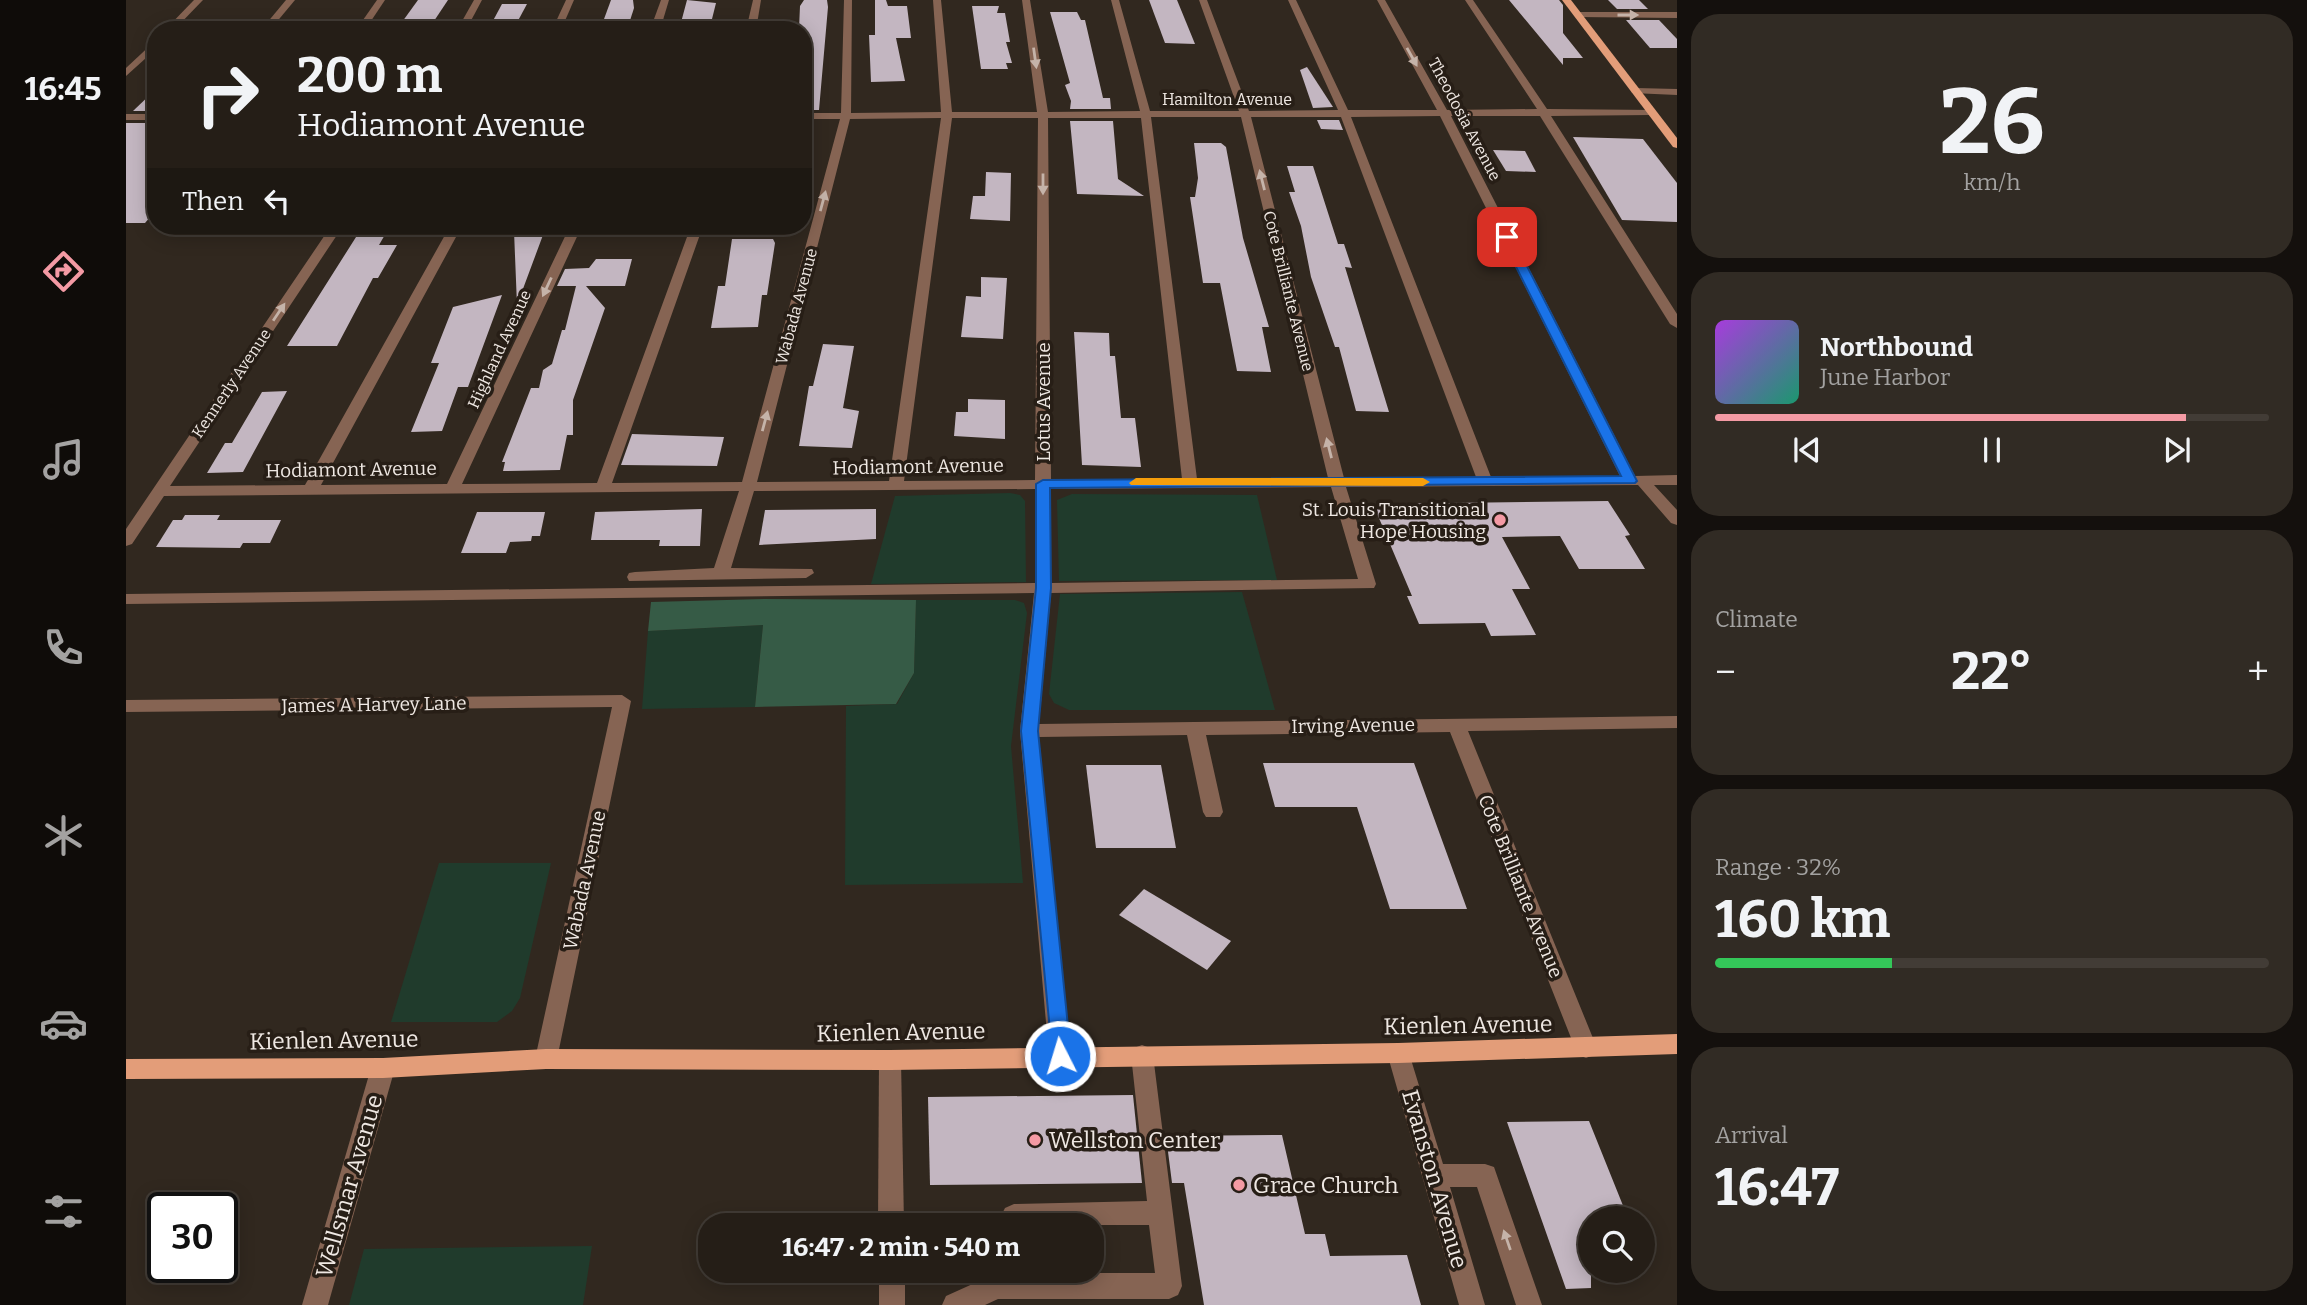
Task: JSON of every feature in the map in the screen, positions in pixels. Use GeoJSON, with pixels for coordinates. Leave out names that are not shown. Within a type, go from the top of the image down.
{"type":"FeatureCollection","features":[{"type":"Feature","properties":{"kind":"main road"},"geometry":{"type":"LineString","coordinates":[[1566,0],[1677,145]]}},
{"type":"Feature","properties":{"kind":"main road","name":"Kienlen Avenue"},"geometry":{"type":"LineString","coordinates":[[126,1069],[383,1068],[545,1059],[890,1059],[1398,1053],[1677,1044]]}},
{"type":"Feature","properties":{"kind":"street"},"geometry":{"type":"LineString","coordinates":[[178,21],[199,0]]}},
{"type":"Feature","properties":{"kind":"street"},"geometry":{"type":"LineString","coordinates":[[273,21],[291,0]]}},
{"type":"Feature","properties":{"kind":"street"},"geometry":{"type":"LineString","coordinates":[[366,21],[381,0]]}},
{"type":"Feature","properties":{"kind":"street"},"geometry":{"type":"LineString","coordinates":[[466,21],[478,0]]}},
{"type":"Feature","properties":{"kind":"street"},"geometry":{"type":"LineString","coordinates":[[560,21],[570,0]]}},
{"type":"Feature","properties":{"kind":"street"},"geometry":{"type":"LineString","coordinates":[[658,21],[664,0]]}},
{"type":"Feature","properties":{"kind":"street"},"geometry":{"type":"LineString","coordinates":[[753,21],[757,0]]}},
{"type":"Feature","properties":{"kind":"street","name":"Wabada Avenue"},"geometry":{"type":"LineString","coordinates":[[722,573],[748,486],[846,116],[848,0]]}},
{"type":"Feature","properties":{"kind":"street"},"geometry":{"type":"LineString","coordinates":[[896,485],[947,116],[937,0]]}},
{"type":"Feature","properties":{"kind":"street","name":"Lotus Avenue"},"geometry":{"type":"LineString","coordinates":[[1026,0],[1043,116],[1044,588],[1029,731],[1060,1056]]}},
{"type":"Feature","properties":{"kind":"street"},"geometry":{"type":"LineString","coordinates":[[1115,0],[1146,115],[1190,482]]}},
{"type":"Feature","properties":{"kind":"street","name":"Cote Brilliante Avenue"},"geometry":{"type":"LineString","coordinates":[[1044,588],[1368,584],[1337,482],[1245,114],[1203,0]]}},
{"type":"Feature","properties":{"kind":"street"},"geometry":{"type":"LineString","coordinates":[[1292,0],[1345,114],[1485,481]]}},
{"type":"Feature","properties":{"kind":"street","name":"Theodosia Avenue"},"geometry":{"type":"LineString","coordinates":[[1381,0],[1637,481],[1677,520]]}},
{"type":"Feature","properties":{"kind":"street"},"geometry":{"type":"LineString","coordinates":[[1469,0],[1677,324]]}},
{"type":"Feature","properties":{"kind":"street"},"geometry":{"type":"LineString","coordinates":[[1579,15],[1675,11]]}},
{"type":"Feature","properties":{"kind":"street"},"geometry":{"type":"LineString","coordinates":[[1587,26],[1677,25]]}},
{"type":"Feature","properties":{"kind":"street"},"geometry":{"type":"LineString","coordinates":[[126,73],[147,52]]}},
{"type":"Feature","properties":{"kind":"street"},"geometry":{"type":"LineString","coordinates":[[1636,92],[1677,92]]}},
{"type":"Feature","properties":{"kind":"street","name":"Hamilton Avenue"},"geometry":{"type":"LineString","coordinates":[[812,116],[1651,111]]}},
{"type":"Feature","properties":{"kind":"street"},"geometry":{"type":"LineString","coordinates":[[126,117],[147,117]]}},
{"type":"Feature","properties":{"kind":"street","name":"Kennerly Avenue"},"geometry":{"type":"LineString","coordinates":[[126,541],[331,235]]}},
{"type":"Feature","properties":{"kind":"street"},"geometry":{"type":"LineString","coordinates":[[311,489],[451,235]]}},
{"type":"Feature","properties":{"kind":"street","name":"Highland Avenue"},"geometry":{"type":"LineString","coordinates":[[453,487],[572,235]]}},
{"type":"Feature","properties":{"kind":"street"},"geometry":{"type":"LineString","coordinates":[[603,487],[694,235]]}},
{"type":"Feature","properties":{"kind":"street","name":"Hodiamont Avenue"},"geometry":{"type":"LineString","coordinates":[[159,491],[1677,480]]}},
{"type":"Feature","properties":{"kind":"street"},"geometry":{"type":"LineString","coordinates":[[635,577],[806,573]]}},
{"type":"Feature","properties":{"kind":"street"},"geometry":{"type":"LineString","coordinates":[[126,599],[1044,588]]}},
{"type":"Feature","properties":{"kind":"street","name":"Wabada Avenue"},"geometry":{"type":"LineString","coordinates":[[545,1059],[622,701]]}},
{"type":"Feature","properties":{"kind":"street","name":"James A Harvey Lane"},"geometry":{"type":"LineString","coordinates":[[126,706],[622,701]]}},
{"type":"Feature","properties":{"kind":"street","name":"Irving Avenue"},"geometry":{"type":"LineString","coordinates":[[1029,731],[1677,722]]}},
{"type":"Feature","properties":{"kind":"street","name":"Cote Brilliante Avenue"},"geometry":{"type":"LineString","coordinates":[[1457,724],[1586,1048]]}},
{"type":"Feature","properties":{"kind":"street"},"geometry":{"type":"LineString","coordinates":[[1195,728],[1213,812]]}},
{"type":"Feature","properties":{"kind":"street","name":"Evanston Avenue"},"geometry":{"type":"LineString","coordinates":[[1398,1053],[1472,1305]]}},
{"type":"Feature","properties":{"kind":"street"},"geometry":{"type":"LineString","coordinates":[[1104,1282],[1169,1286],[1142,1055]]}},
{"type":"Feature","properties":{"kind":"street"},"geometry":{"type":"LineString","coordinates":[[890,1059],[891,1213]]}},
{"type":"Feature","properties":{"kind":"street","name":"Wellsmar Avenue"},"geometry":{"type":"LineString","coordinates":[[315,1305],[383,1068]]}},
{"type":"Feature","properties":{"kind":"street"},"geometry":{"type":"LineString","coordinates":[[1434,1176],[1485,1175],[1529,1305]]}},
{"type":"Feature","properties":{"kind":"street"},"geometry":{"type":"LineString","coordinates":[[1104,1214],[1161,1213]]}},
{"type":"Feature","properties":{"kind":"street"},"geometry":{"type":"LineString","coordinates":[[892,1283],[892,1305]]}},
{"type":"Feature","properties":{"kind":"street"},"geometry":{"type":"LineString","coordinates":[[955,1305],[1006,1283]]}},
{"type":"Feature","properties":{"kind":"green space"},"geometry":{"type":"Polygon","coordinates":[[[1072,494],[1257,495],[1277,580],[1059,581],[1057,500],[1072,494]]]}},
{"type":"Feature","properties":{"kind":"green space"},"geometry":{"type":"Polygon","coordinates":[[[1020,495],[1025,501],[1026,582],[871,584],[895,496],[1020,495]]]}},
{"type":"Feature","properties":{"kind":"green space"},"geometry":{"type":"Polygon","coordinates":[[[1242,592],[1275,710],[1069,710],[1054,703],[1049,694],[1060,594],[1242,592]]]}},
{"type":"Feature","properties":{"kind":"green space"},"geometry":{"type":"Polygon","coordinates":[[[766,599],[916,600],[914,673],[896,704],[755,707],[763,625],[648,631],[651,602],[766,599]]]}},
{"type":"Feature","properties":{"kind":"green space"},"geometry":{"type":"Polygon","coordinates":[[[916,600],[1015,600],[1024,603],[1027,613],[1011,746],[1023,883],[845,885],[846,706],[897,704],[914,673],[916,600]]]}},
{"type":"Feature","properties":{"kind":"green space"},"geometry":{"type":"Polygon","coordinates":[[[763,625],[755,707],[642,709],[648,631],[763,625]]]}},
{"type":"Feature","properties":{"kind":"green space"},"geometry":{"type":"Polygon","coordinates":[[[439,863],[551,863],[520,998],[512,1011],[497,1022],[391,1022],[439,863]]]}},
{"type":"Feature","properties":{"kind":"green space"},"geometry":{"type":"Polygon","coordinates":[[[592,1246],[583,1305],[349,1305],[364,1249],[592,1246]]]}},
{"type":"Feature","properties":{"kind":"building"},"geometry":{"type":"Polygon","coordinates":[[[418,0],[448,0],[434,21],[403,21],[418,0]]]}},
{"type":"Feature","properties":{"kind":"building"},"geometry":{"type":"Polygon","coordinates":[[[611,0],[633,0],[634,8],[630,21],[603,21],[611,0]]]}},
{"type":"Feature","properties":{"kind":"building"},"geometry":{"type":"Polygon","coordinates":[[[687,0],[716,3],[712,21],[681,21],[687,0]]]}},
{"type":"Feature","properties":{"kind":"building"},"geometry":{"type":"Polygon","coordinates":[[[804,0],[827,0],[819,110],[812,110],[812,21],[799,21],[800,6],[804,0]]]}},
{"type":"Feature","properties":{"kind":"building"},"geometry":{"type":"Polygon","coordinates":[[[875,0],[886,0],[888,6],[907,6],[911,38],[896,38],[905,81],[871,82],[869,35],[875,35],[875,0]]]}},
{"type":"Feature","properties":{"kind":"building"},"geometry":{"type":"Polygon","coordinates":[[[1149,0],[1177,0],[1195,44],[1165,43],[1149,0]]]}},
{"type":"Feature","properties":{"kind":"building"},"geometry":{"type":"Polygon","coordinates":[[[1509,0],[1559,0],[1563,5],[1563,33],[1583,58],[1563,58],[1563,65],[1509,0]]]}},
{"type":"Feature","properties":{"kind":"building"},"geometry":{"type":"Polygon","coordinates":[[[1608,0],[1639,0],[1648,9],[1617,9],[1608,0]]]}},
{"type":"Feature","properties":{"kind":"building"},"geometry":{"type":"Polygon","coordinates":[[[502,4],[527,4],[518,21],[493,21],[502,4]]]}},
{"type":"Feature","properties":{"kind":"building"},"geometry":{"type":"Polygon","coordinates":[[[972,6],[999,6],[997,13],[1005,13],[1010,42],[1006,42],[1012,63],[1006,63],[1008,69],[981,69],[972,6]]]}},
{"type":"Feature","properties":{"kind":"building"},"geometry":{"type":"Polygon","coordinates":[[[1050,12],[1077,12],[1081,20],[1085,20],[1103,98],[1110,98],[1111,109],[1070,109],[1071,101],[1065,85],[1070,83],[1050,12]]]}},
{"type":"Feature","properties":{"kind":"building"},"geometry":{"type":"Polygon","coordinates":[[[1626,20],[1659,20],[1677,39],[1677,48],[1650,48],[1626,20]]]}},
{"type":"Feature","properties":{"kind":"building"},"geometry":{"type":"Polygon","coordinates":[[[1307,67],[1333,107],[1313,108],[1300,70],[1307,67]]]}},
{"type":"Feature","properties":{"kind":"building"},"geometry":{"type":"Polygon","coordinates":[[[147,98],[147,111],[133,111],[147,98]]]}},
{"type":"Feature","properties":{"kind":"building"},"geometry":{"type":"Polygon","coordinates":[[[1317,120],[1339,120],[1343,130],[1321,129],[1317,120]]]}},
{"type":"Feature","properties":{"kind":"building"},"geometry":{"type":"Polygon","coordinates":[[[1070,121],[1113,121],[1118,179],[1144,196],[1077,194],[1070,121]]]}},
{"type":"Feature","properties":{"kind":"building"},"geometry":{"type":"Polygon","coordinates":[[[126,123],[147,123],[147,221],[145,223],[126,223],[126,123]]]}},
{"type":"Feature","properties":{"kind":"building"},"geometry":{"type":"Polygon","coordinates":[[[1573,137],[1643,139],[1677,183],[1677,222],[1622,220],[1573,137]]]}},
{"type":"Feature","properties":{"kind":"building"},"geometry":{"type":"Polygon","coordinates":[[[1194,143],[1221,143],[1226,147],[1243,238],[1269,327],[1262,327],[1271,372],[1237,371],[1220,283],[1203,283],[1190,197],[1195,197],[1198,178],[1194,143]]]}},
{"type":"Feature","properties":{"kind":"building"},"geometry":{"type":"Polygon","coordinates":[[[1493,150],[1525,151],[1536,172],[1506,171],[1493,150]]]}},
{"type":"Feature","properties":{"kind":"building"},"geometry":{"type":"Polygon","coordinates":[[[1287,166],[1313,166],[1338,244],[1344,244],[1352,268],[1345,267],[1389,412],[1356,411],[1339,347],[1335,347],[1311,277],[1301,226],[1289,192],[1295,192],[1287,166]]]}},
{"type":"Feature","properties":{"kind":"building"},"geometry":{"type":"Polygon","coordinates":[[[986,172],[1011,173],[1010,221],[970,219],[973,196],[985,196],[986,172]]]}},
{"type":"Feature","properties":{"kind":"building"},"geometry":{"type":"Polygon","coordinates":[[[357,235],[385,235],[379,245],[397,245],[378,278],[373,278],[337,346],[287,346],[357,235]]]}},
{"type":"Feature","properties":{"kind":"building"},"geometry":{"type":"Polygon","coordinates":[[[514,235],[543,235],[517,305],[514,235]]]}},
{"type":"Feature","properties":{"kind":"building"},"geometry":{"type":"Polygon","coordinates":[[[732,239],[773,239],[775,243],[767,295],[762,295],[758,327],[711,328],[718,286],[725,286],[732,239]]]}},
{"type":"Feature","properties":{"kind":"building"},"geometry":{"type":"Polygon","coordinates":[[[596,259],[632,259],[625,286],[586,286],[605,308],[573,400],[573,435],[567,435],[560,470],[503,471],[505,462],[502,462],[531,388],[539,388],[543,370],[552,364],[562,330],[565,330],[576,286],[557,286],[565,269],[589,268],[596,259]]]}},
{"type":"Feature","properties":{"kind":"building"},"geometry":{"type":"Polygon","coordinates":[[[981,277],[1007,278],[1003,339],[961,337],[966,296],[981,297],[981,277]]]}},
{"type":"Feature","properties":{"kind":"building"},"geometry":{"type":"Polygon","coordinates":[[[502,295],[468,387],[458,387],[442,431],[411,432],[439,363],[431,363],[453,307],[502,295]]]}},
{"type":"Feature","properties":{"kind":"building"},"geometry":{"type":"Polygon","coordinates":[[[1074,332],[1109,333],[1110,356],[1115,356],[1121,418],[1135,418],[1141,467],[1082,465],[1074,332]]]}},
{"type":"Feature","properties":{"kind":"building"},"geometry":{"type":"Polygon","coordinates":[[[823,344],[854,346],[843,408],[859,411],[852,448],[799,446],[809,386],[813,386],[823,344]]]}},
{"type":"Feature","properties":{"kind":"building"},"geometry":{"type":"Polygon","coordinates":[[[287,391],[243,472],[207,473],[225,443],[232,443],[262,392],[287,391]]]}},
{"type":"Feature","properties":{"kind":"building"},"geometry":{"type":"Polygon","coordinates":[[[968,399],[1005,400],[1005,439],[954,436],[956,412],[968,412],[968,399]]]}},
{"type":"Feature","properties":{"kind":"building"},"geometry":{"type":"Polygon","coordinates":[[[632,434],[724,437],[717,466],[621,465],[632,434]]]}},
{"type":"Feature","properties":{"kind":"building"},"geometry":{"type":"Polygon","coordinates":[[[1608,501],[1630,535],[1625,536],[1645,569],[1579,569],[1560,536],[1502,537],[1530,589],[1512,589],[1536,635],[1491,636],[1485,623],[1419,624],[1407,596],[1412,596],[1373,504],[1608,501]]]}},
{"type":"Feature","properties":{"kind":"building"},"geometry":{"type":"Polygon","coordinates":[[[702,509],[700,546],[659,546],[660,540],[591,540],[595,512],[702,509]]]}},
{"type":"Feature","properties":{"kind":"building"},"geometry":{"type":"Polygon","coordinates":[[[876,509],[876,539],[759,545],[765,510],[876,509]]]}},
{"type":"Feature","properties":{"kind":"building"},"geometry":{"type":"Polygon","coordinates":[[[477,512],[545,512],[540,536],[532,536],[531,541],[510,542],[506,553],[461,553],[477,512]]]}},
{"type":"Feature","properties":{"kind":"building"},"geometry":{"type":"Polygon","coordinates":[[[185,515],[220,515],[217,520],[281,520],[270,543],[243,543],[240,548],[156,547],[173,520],[182,520],[185,515]]]}},
{"type":"Feature","properties":{"kind":"building"},"geometry":{"type":"Polygon","coordinates":[[[1263,763],[1414,763],[1467,909],[1390,909],[1357,807],[1275,807],[1263,763]]]}},
{"type":"Feature","properties":{"kind":"building"},"geometry":{"type":"Polygon","coordinates":[[[1086,765],[1161,765],[1176,848],[1096,848],[1086,765]]]}},
{"type":"Feature","properties":{"kind":"building"},"geometry":{"type":"Polygon","coordinates":[[[1144,889],[1231,941],[1207,970],[1119,915],[1144,889]]]}},
{"type":"Feature","properties":{"kind":"building","name":"Wellston Center"},"geometry":{"type":"Polygon","coordinates":[[[1133,1095],[1142,1183],[930,1185],[928,1097],[1133,1095]]]}},
{"type":"Feature","properties":{"kind":"building"},"geometry":{"type":"Polygon","coordinates":[[[1589,1121],[1623,1206],[1578,1206],[1578,1283],[1591,1283],[1591,1288],[1566,1289],[1507,1122],[1589,1121]]]}},
{"type":"Feature","properties":{"kind":"building","name":"Grace Church"},"geometry":{"type":"Polygon","coordinates":[[[1282,1135],[1305,1234],[1325,1234],[1330,1256],[1407,1255],[1421,1305],[1204,1305],[1184,1183],[1172,1183],[1166,1136],[1282,1135]]]}},
{"type":"Feature","properties":{"kind":"slow traffic"},"geometry":{"type":"LineString","coordinates":[[1136,483],[1423,482]]}},
{"type":"Feature","properties":{"kind":"place","name":"St. Louis Transitional Hope Housing"},"geometry":{"type":"Point","coordinates":[1500,520]}},
{"type":"Feature","properties":{"kind":"place","name":"Wellston Center"},"geometry":{"type":"Point","coordinates":[1035,1140]}},
{"type":"Feature","properties":{"kind":"place","name":"Grace Church"},"geometry":{"type":"Point","coordinates":[1239,1185]}},
{"type":"Feature","properties":{"kind":"route"},"geometry":{"type":"LineString","coordinates":[[1060,1056],[1029,731],[1044,588],[1043,484],[1630,481],[1507,237]]}}]}
